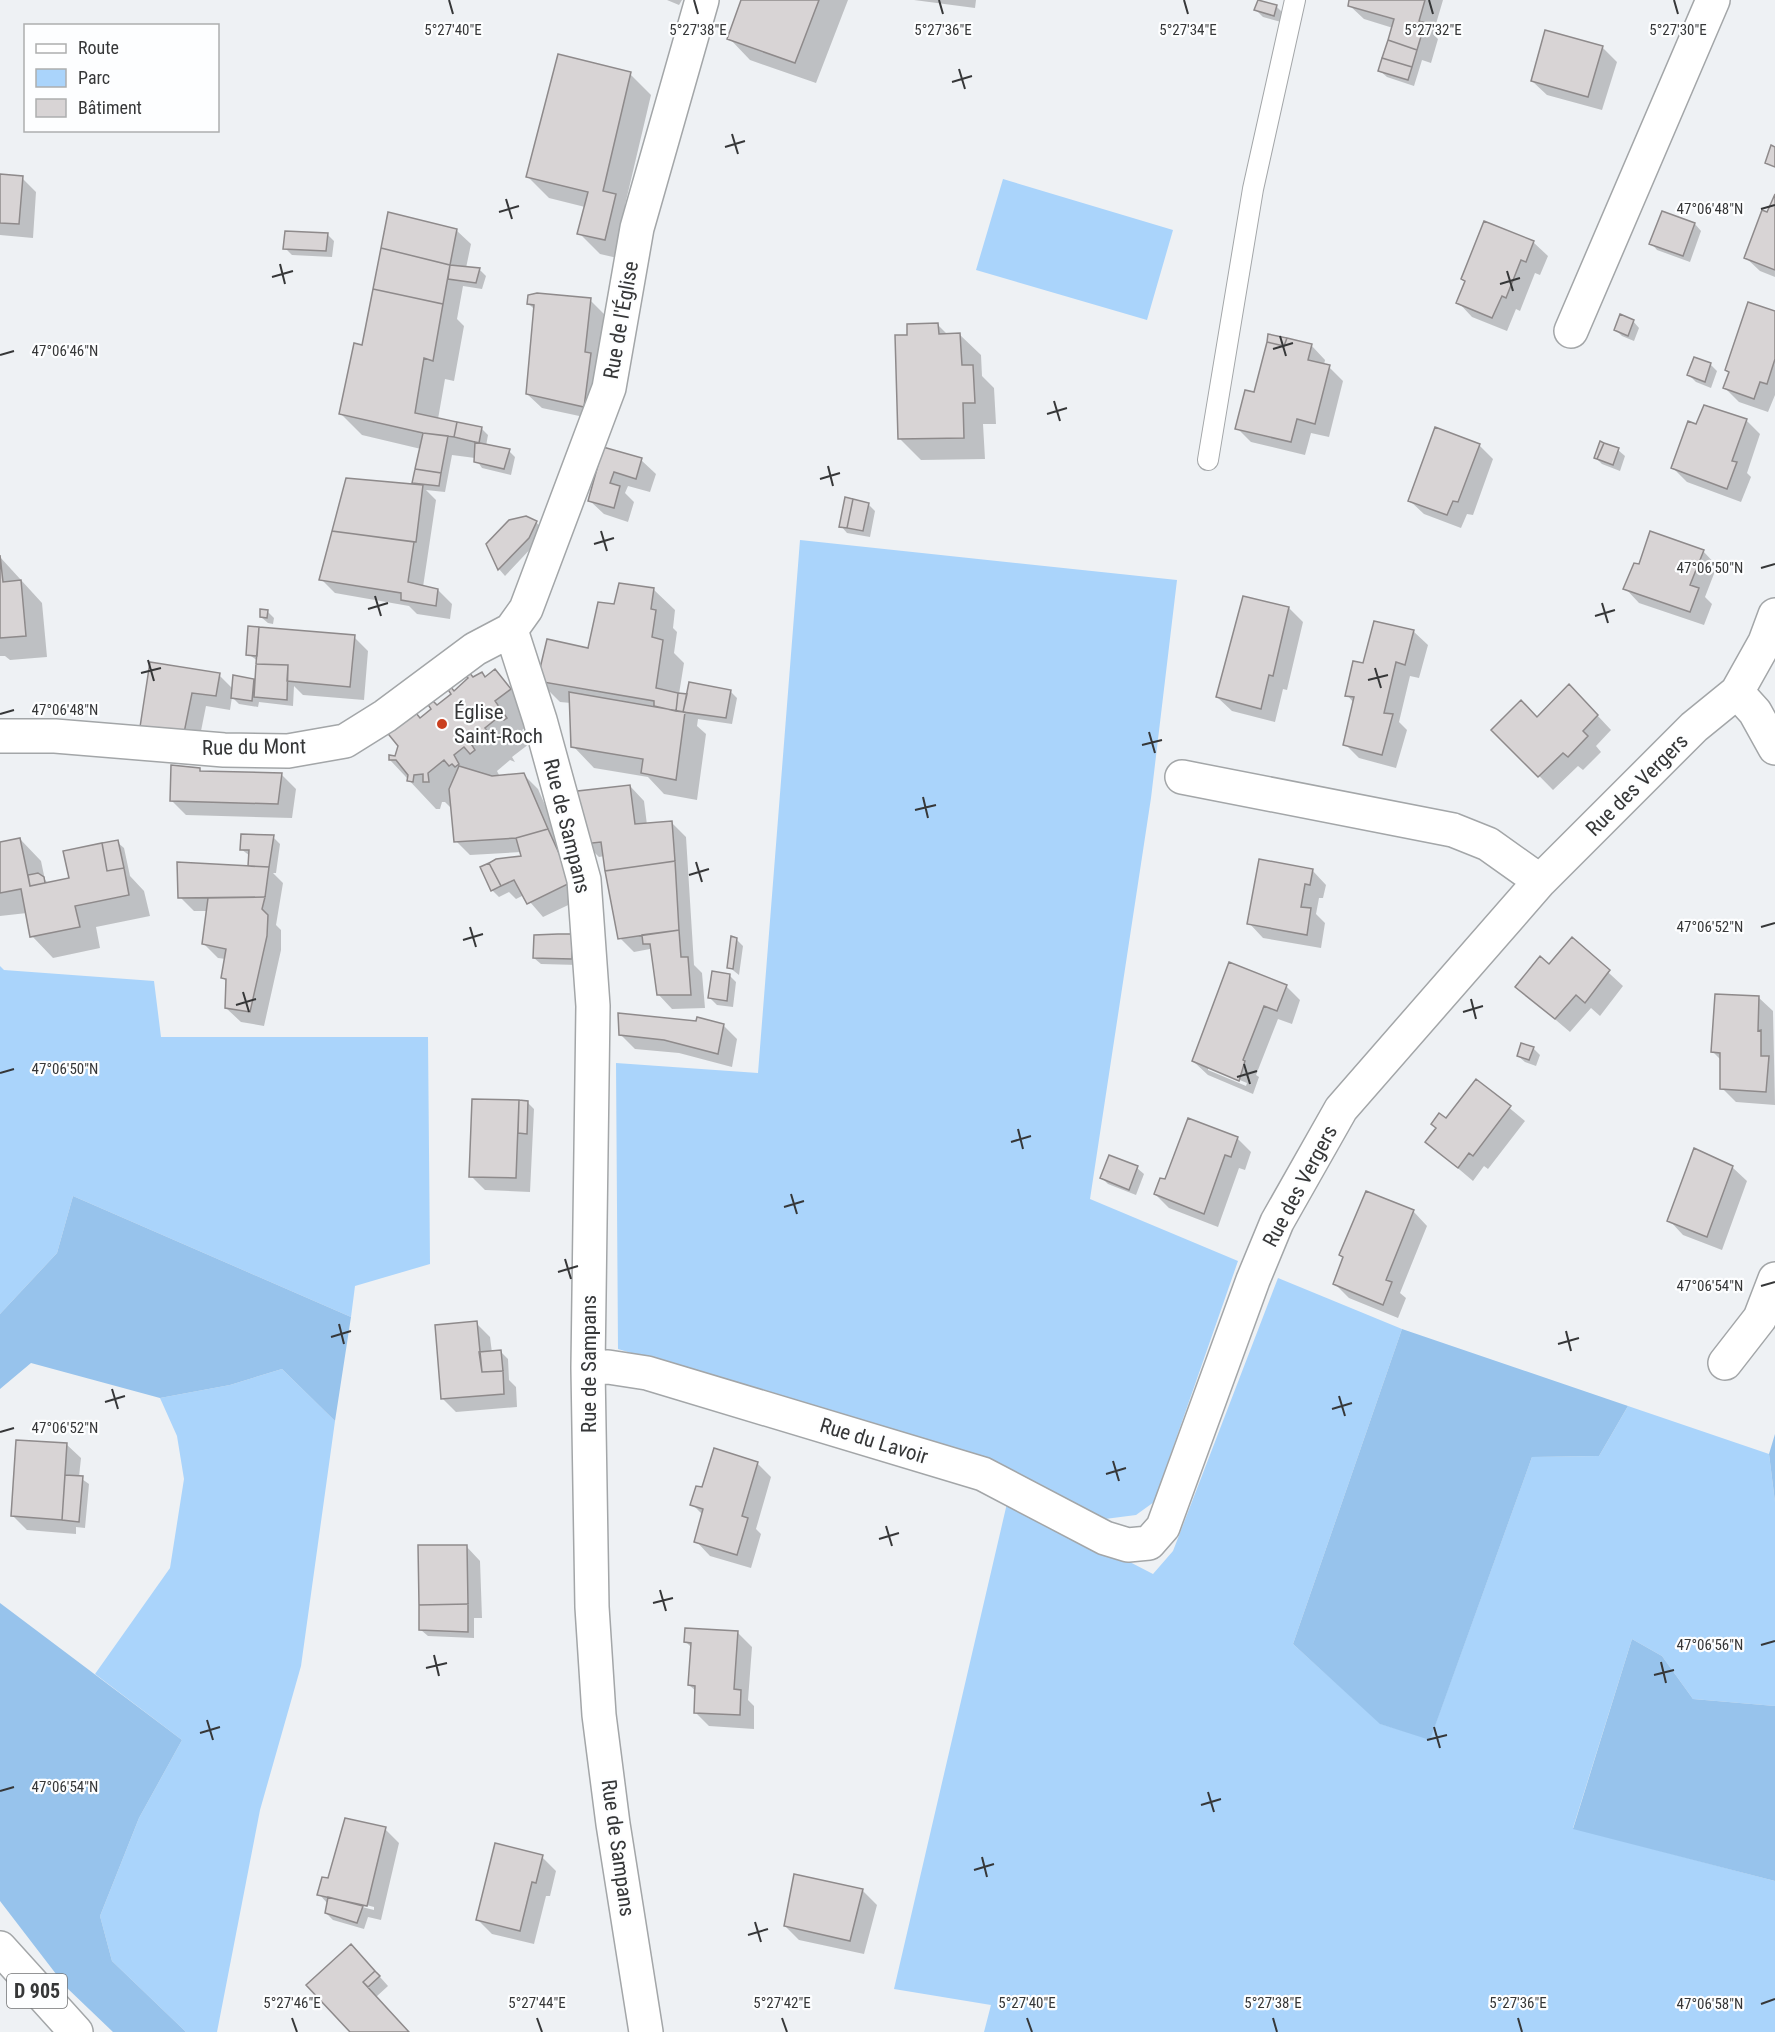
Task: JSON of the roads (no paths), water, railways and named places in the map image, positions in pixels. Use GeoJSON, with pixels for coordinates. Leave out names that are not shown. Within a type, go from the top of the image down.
{"type":"FeatureCollection","features":[{"type":"Feature","properties":{"kind":"street","name":"Rue de l'Église"},"geometry":{"type":"LineString","coordinates":[[511,630],[526,609],[609,388],[637,228],[702,0]]}},
{"type":"Feature","properties":{"kind":"street"},"geometry":{"type":"LineString","coordinates":[[1572,331],[1713,0]]}},
{"type":"Feature","properties":{"kind":"street"},"geometry":{"type":"LineString","coordinates":[[1775,615],[1765,642],[1737,692],[1755,712],[1775,748]]}},
{"type":"Feature","properties":{"kind":"street","name":"Rue du Mont"},"geometry":{"type":"LineString","coordinates":[[0,736],[55,736],[224,750],[288,751],[345,741],[385,716],[475,649],[511,630]]}},
{"type":"Feature","properties":{"kind":"street","name":"Rue de Sampans"},"geometry":{"type":"LineString","coordinates":[[511,630],[540,720],[584,880],[593,1006],[588,1368],[591,1607],[599,1714],[613,1824],[646,2032]]}},
{"type":"Feature","properties":{"kind":"street","name":"Rue des Vergers"},"geometry":{"type":"LineString","coordinates":[[1149,1543],[1163,1527],[1253,1280],[1277,1221],[1341,1109],[1540,881],[1694,727],[1737,692]]}},
{"type":"Feature","properties":{"kind":"street"},"geometry":{"type":"LineString","coordinates":[[1182,777],[1453,830],[1488,844],[1540,881]]}},
{"type":"Feature","properties":{"kind":"street"},"geometry":{"type":"LineString","coordinates":[[1725,1363],[1760,1318],[1775,1279]]}},
{"type":"Feature","properties":{"kind":"street","name":"Rue du Lavoir"},"geometry":{"type":"LineString","coordinates":[[588,1368],[608,1367],[647,1373],[983,1474],[1105,1538],[1128,1545],[1149,1543]]}},
{"type":"Feature","properties":{"kind":"street","name":"D 905"},"geometry":{"type":"LineString","coordinates":[[0,1947],[76,2032]]}},
{"type":"Feature","properties":{"kind":"lane"},"geometry":{"type":"LineString","coordinates":[[1208,460],[1253,189],[1295,0]]}},
{"type":"Feature","properties":{"kind":"place","name":"Église Saint-Roch"},"geometry":{"type":"Point","coordinates":[442,724]}}]}
